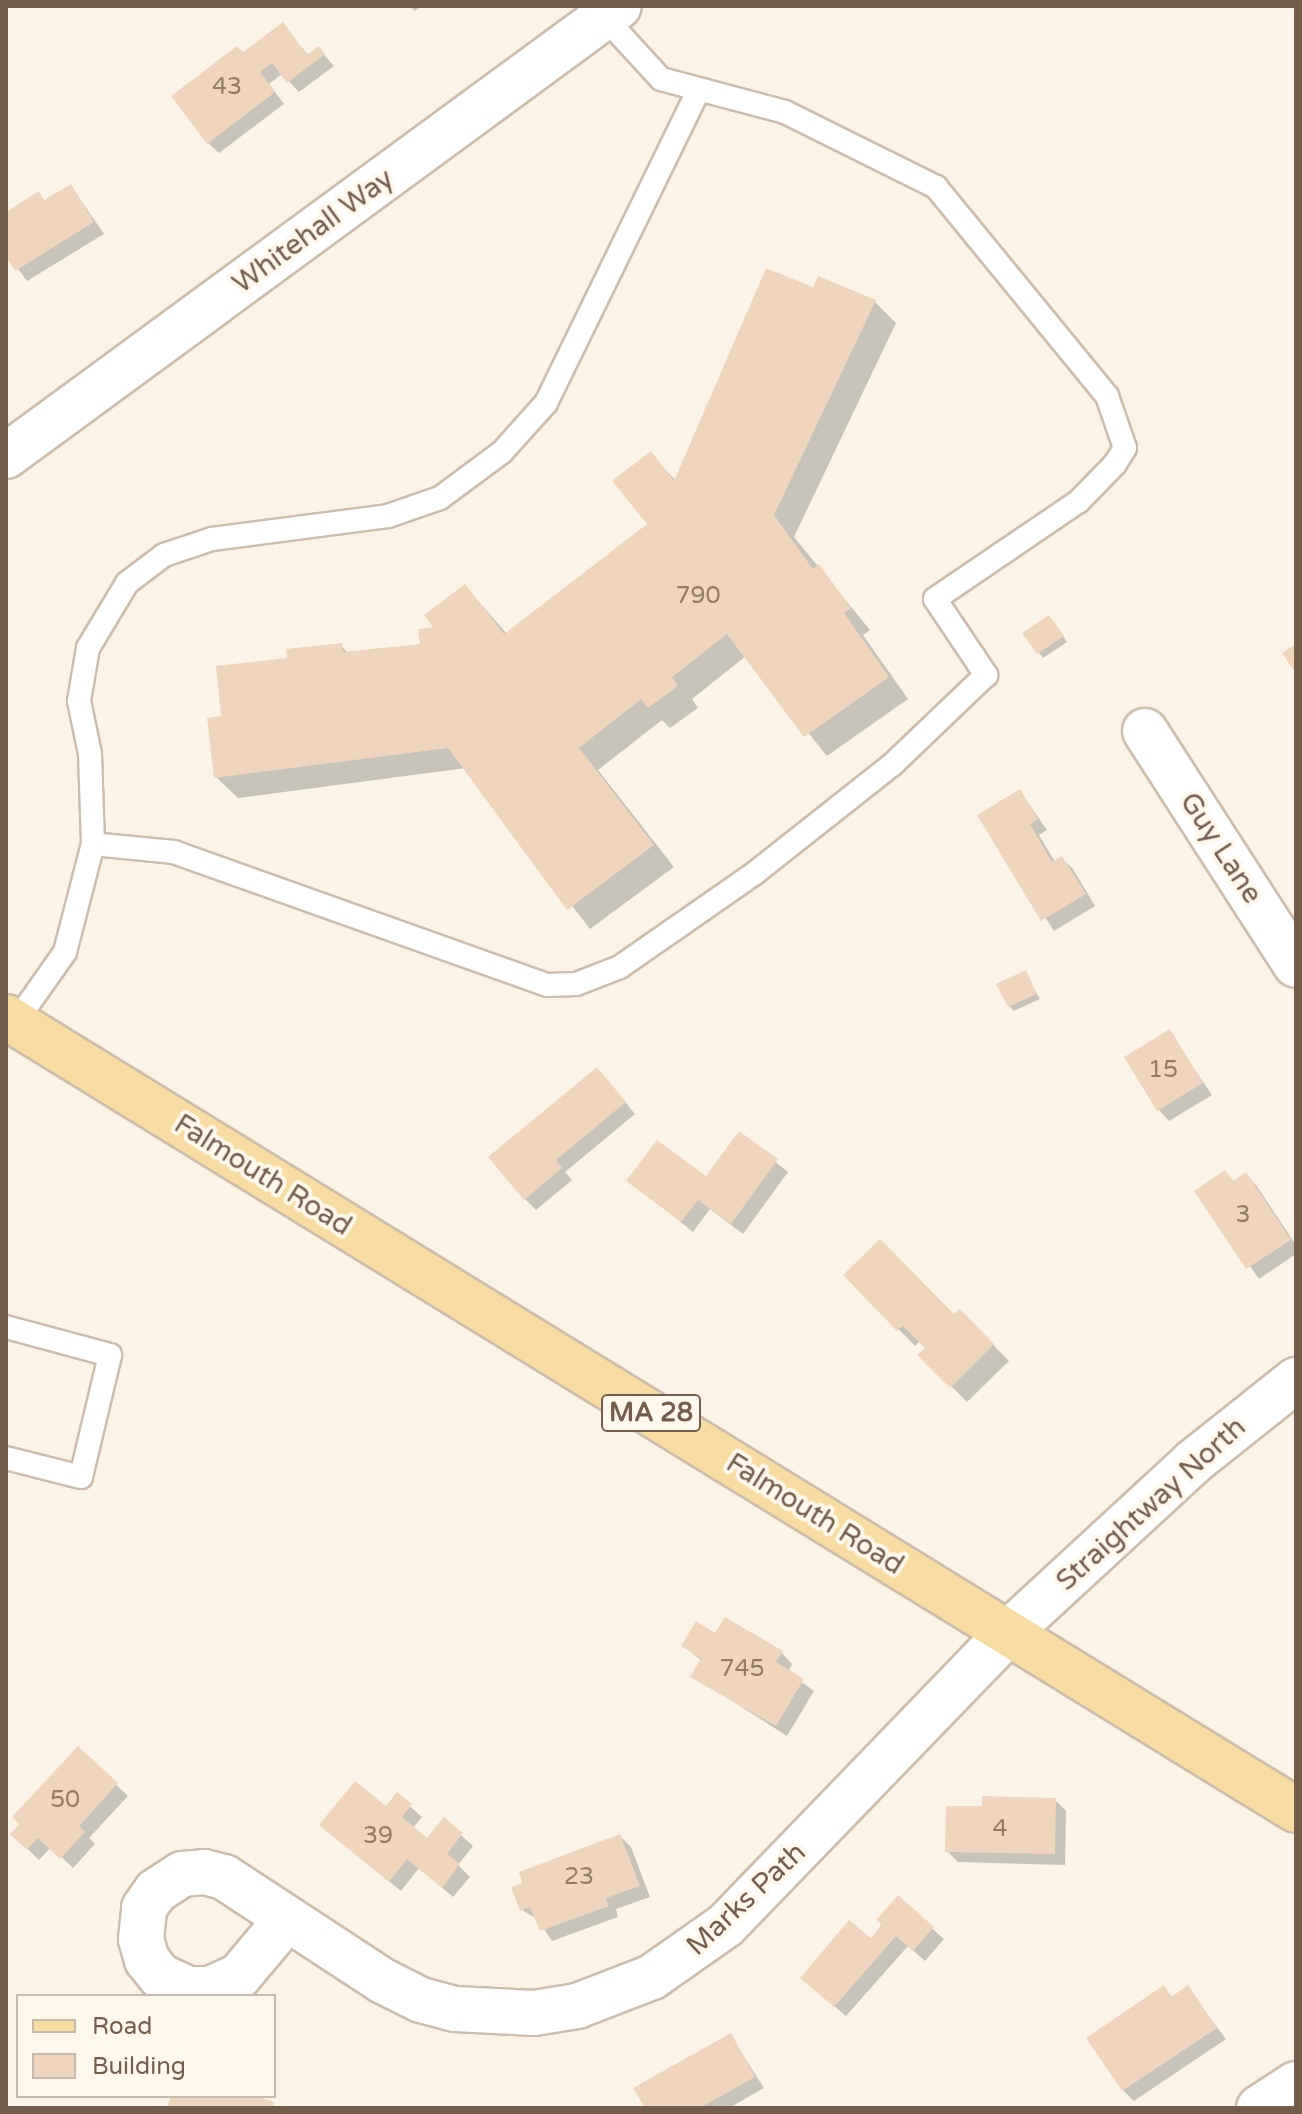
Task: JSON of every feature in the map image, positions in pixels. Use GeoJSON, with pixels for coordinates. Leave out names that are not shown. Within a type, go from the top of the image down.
{"type":"FeatureCollection","features":[{"type":"Feature","properties":{"kind":"main road","name":"Falmouth Road"},"geometry":{"type":"LineString","coordinates":[[11,1020],[1296,1810]]}},
{"type":"Feature","properties":{"kind":"street","name":"Whitehall Way"},"geometry":{"type":"LineString","coordinates":[[6,456],[612,12]]}},
{"type":"Feature","properties":{"kind":"street","name":"Guy Lane"},"geometry":{"type":"LineString","coordinates":[[1145,731],[1296,965]]}},
{"type":"Feature","properties":{"kind":"street","name":"Straightway North"},"geometry":{"type":"LineString","coordinates":[[1009,1632],[1193,1462],[1296,1380]]}},
{"type":"Feature","properties":{"kind":"street","name":"Marks Path"},"geometry":{"type":"LineString","coordinates":[[287,1919],[383,1981],[455,2009],[534,2013],[614,1995],[691,1954],[726,1925],[1009,1632]]}},
{"type":"Feature","properties":{"kind":"street"},"geometry":{"type":"LineString","coordinates":[[1259,2108],[1296,2084]]}},
{"type":"Feature","properties":{"kind":"lane"},"geometry":{"type":"LineString","coordinates":[[93,844],[174,852],[547,985],[576,984],[620,967],[755,873],[893,764],[986,675],[935,599],[1079,501],[1115,464],[1125,448],[1107,396],[936,187],[785,112],[661,79],[612,12]]}},
{"type":"Feature","properties":{"kind":"lane"},"geometry":{"type":"LineString","coordinates":[[11,1020],[65,952],[93,844],[90,754],[79,701],[88,648],[127,583],[164,555],[212,539],[388,516],[440,498],[502,452],[546,403],[698,91]]}},
{"type":"Feature","properties":{"kind":"lane"},"geometry":{"type":"LineString","coordinates":[[6,1327],[110,1355],[81,1477],[6,1458]]}},
{"type":"Feature","properties":{"kind":"building"},"geometry":{"type":"Polygon","coordinates":[[[283,22],[307,55],[319,46],[325,54],[287,83],[272,63],[260,72],[275,92],[207,144],[171,96],[237,46],[243,52],[283,22]]]}},
{"type":"Feature","properties":{"kind":"building"},"geometry":{"type":"Polygon","coordinates":[[[71,184],[94,222],[15,271],[6,257],[6,212],[39,191],[44,200],[71,184]]]}},
{"type":"Feature","properties":{"kind":"building"},"geometry":{"type":"Polygon","coordinates":[[[766,268],[813,287],[818,276],[876,300],[774,515],[813,569],[819,564],[851,608],[844,613],[889,677],[804,737],[727,634],[672,677],[678,686],[648,708],[641,699],[579,748],[654,845],[567,910],[448,748],[214,778],[207,718],[221,716],[216,666],[287,658],[286,649],[342,643],[343,652],[420,644],[418,629],[433,627],[424,615],[465,584],[504,634],[647,524],[612,481],[651,451],[674,481],[766,268]]]}},
{"type":"Feature","properties":{"kind":"building"},"geometry":{"type":"Polygon","coordinates":[[[1049,615],[1064,636],[1037,654],[1022,633],[1049,615]]]}},
{"type":"Feature","properties":{"kind":"building"},"geometry":{"type":"Polygon","coordinates":[[[1296,644],[1296,674],[1282,653],[1296,644]]]}},
{"type":"Feature","properties":{"kind":"building"},"geometry":{"type":"Polygon","coordinates":[[[1020,789],[1038,819],[1030,824],[1052,862],[1062,856],[1086,894],[1041,921],[977,815],[1020,789]]]}},
{"type":"Feature","properties":{"kind":"building"},"geometry":{"type":"Polygon","coordinates":[[[1026,970],[1037,994],[1008,1007],[996,984],[1026,970]]]}},
{"type":"Feature","properties":{"kind":"building"},"geometry":{"type":"Polygon","coordinates":[[[1170,1029],[1203,1083],[1157,1111],[1124,1057],[1170,1029]]]}},
{"type":"Feature","properties":{"kind":"building"},"geometry":{"type":"Polygon","coordinates":[[[597,1067],[626,1102],[556,1160],[562,1168],[524,1200],[488,1157],[597,1067]]]}},
{"type":"Feature","properties":{"kind":"building"},"geometry":{"type":"Polygon","coordinates":[[[739,1131],[778,1159],[731,1224],[698,1200],[681,1222],[626,1181],[657,1140],[706,1176],[739,1131]]]}},
{"type":"Feature","properties":{"kind":"building"},"geometry":{"type":"Polygon","coordinates":[[[1225,1170],[1233,1181],[1246,1172],[1291,1240],[1246,1269],[1194,1191],[1225,1170]]]}},
{"type":"Feature","properties":{"kind":"building"},"geometry":{"type":"Polygon","coordinates":[[[880,1239],[954,1314],[960,1309],[994,1344],[950,1388],[917,1355],[925,1348],[903,1326],[897,1331],[843,1275],[880,1239]]]}},
{"type":"Feature","properties":{"kind":"building"},"geometry":{"type":"Polygon","coordinates":[[[725,1617],[783,1651],[776,1662],[804,1679],[776,1726],[690,1677],[701,1658],[681,1646],[696,1621],[715,1633],[725,1617]]]}},
{"type":"Feature","properties":{"kind":"building"},"geometry":{"type":"Polygon","coordinates":[[[78,1746],[118,1783],[79,1826],[85,1832],[60,1859],[38,1838],[27,1850],[10,1834],[19,1824],[12,1817],[78,1746]]]}},
{"type":"Feature","properties":{"kind":"building"},"geometry":{"type":"Polygon","coordinates":[[[355,1781],[386,1806],[397,1792],[412,1804],[402,1817],[427,1838],[444,1817],[463,1833],[447,1854],[460,1864],[442,1888],[407,1859],[389,1882],[319,1825],[355,1781]]]}},
{"type":"Feature","properties":{"kind":"building"},"geometry":{"type":"Polygon","coordinates":[[[982,1796],[1056,1798],[1055,1854],[945,1852],[946,1806],[982,1806],[982,1796]]]}},
{"type":"Feature","properties":{"kind":"building"},"geometry":{"type":"Polygon","coordinates":[[[620,1834],[640,1886],[606,1898],[609,1906],[540,1931],[530,1907],[520,1911],[511,1887],[522,1883],[519,1872],[620,1834]]]}},
{"type":"Feature","properties":{"kind":"building"},"geometry":{"type":"Polygon","coordinates":[[[898,1895],[934,1927],[913,1951],[896,1936],[834,2007],[800,1978],[849,1920],[871,1938],[882,1925],[876,1920],[898,1895]]]}},
{"type":"Feature","properties":{"kind":"building"},"geometry":{"type":"Polygon","coordinates":[[[1164,1985],[1171,1997],[1188,1985],[1217,2028],[1122,2091],[1086,2038],[1164,1985]]]}},
{"type":"Feature","properties":{"kind":"building"},"geometry":{"type":"Polygon","coordinates":[[[731,2033],[755,2077],[700,2108],[645,2108],[633,2088],[731,2033]]]}},
{"type":"Feature","properties":{"kind":"building"},"geometry":{"type":"Polygon","coordinates":[[[170,2098],[261,2098],[274,2102],[272,2108],[167,2108],[170,2098]]]}}]}
